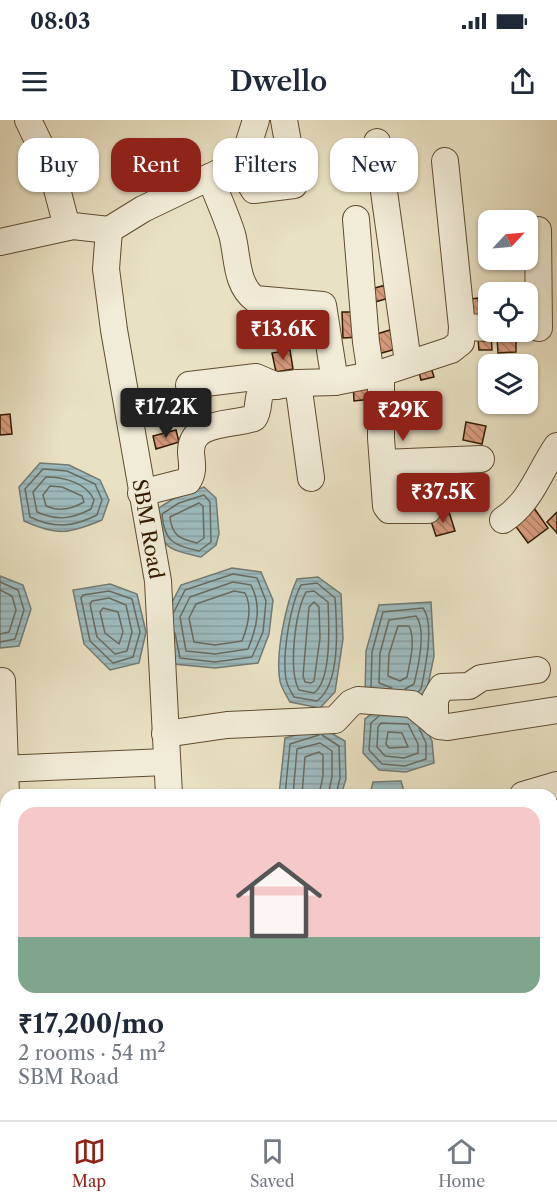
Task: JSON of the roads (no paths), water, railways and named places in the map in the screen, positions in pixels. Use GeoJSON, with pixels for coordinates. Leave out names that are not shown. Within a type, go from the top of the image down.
{"type":"FeatureCollection","features":[{"type":"Feature","properties":{"kind":"street"},"geometry":{"type":"LineString","coordinates":[[28,120],[52,170],[67,227]]}},
{"type":"Feature","properties":{"kind":"street"},"geometry":{"type":"LineString","coordinates":[[250,138],[256,120]]}},
{"type":"Feature","properties":{"kind":"street"},"geometry":{"type":"LineString","coordinates":[[284,120],[287,138]]}},
{"type":"Feature","properties":{"kind":"street"},"geometry":{"type":"LineString","coordinates":[[141,493],[188,481],[192,474],[191,444],[196,435],[209,427],[254,418],[258,412],[262,390],[287,384],[335,382],[376,374],[451,350],[461,342],[462,327],[445,160]]}},
{"type":"Feature","properties":{"kind":"street"},"geometry":{"type":"LineString","coordinates":[[0,242],[67,227],[109,230],[143,209],[213,176]]}},
{"type":"Feature","properties":{"kind":"street"},"geometry":{"type":"LineString","coordinates":[[210,177],[231,234],[241,282],[250,295],[255,299],[323,306],[335,382]]}},
{"type":"Feature","properties":{"kind":"street"},"geometry":{"type":"LineString","coordinates":[[384,192],[408,362]]}},
{"type":"Feature","properties":{"kind":"street"},"geometry":{"type":"LineString","coordinates":[[356,219],[376,374],[385,502],[389,510],[428,510]]}},
{"type":"Feature","properties":{"kind":"street","name":"SBM Road"},"geometry":{"type":"LineString","coordinates":[[109,230],[106,269],[141,493],[158,581],[168,789]]}},
{"type":"Feature","properties":{"kind":"street"},"geometry":{"type":"LineString","coordinates":[[538,230],[541,327]]}},
{"type":"Feature","properties":{"kind":"street"},"geometry":{"type":"LineString","coordinates":[[462,327],[478,328]]}},
{"type":"Feature","properties":{"kind":"street"},"geometry":{"type":"LineString","coordinates":[[189,385],[256,377],[287,384]]}},
{"type":"Feature","properties":{"kind":"street"},"geometry":{"type":"LineString","coordinates":[[287,384],[311,478]]}},
{"type":"Feature","properties":{"kind":"street"},"geometry":{"type":"LineString","coordinates":[[503,520],[517,511],[548,482],[547,461],[557,447]]}},
{"type":"Feature","properties":{"kind":"street"},"geometry":{"type":"LineString","coordinates":[[382,463],[480,459]]}},
{"type":"Feature","properties":{"kind":"street"},"geometry":{"type":"LineString","coordinates":[[435,723],[435,699],[442,687],[469,686],[481,678],[537,670]]}},
{"type":"Feature","properties":{"kind":"street"},"geometry":{"type":"LineString","coordinates":[[2,681],[5,789]]}},
{"type":"Feature","properties":{"kind":"street"},"geometry":{"type":"LineString","coordinates":[[165,734],[227,725],[335,720],[351,703],[358,700],[412,704],[435,723],[448,726],[557,710]]}},
{"type":"Feature","properties":{"kind":"street"},"geometry":{"type":"LineString","coordinates":[[3,769],[166,762]]}},
{"type":"Feature","properties":{"kind":"water"},"geometry":{"type":"Polygon","coordinates":[[[40,463],[69,465],[100,480],[109,500],[102,520],[81,528],[63,531],[45,529],[24,521],[19,487],[40,463]]]}},
{"type":"Feature","properties":{"kind":"water"},"geometry":{"type":"Polygon","coordinates":[[[204,487],[216,498],[219,534],[216,545],[201,557],[172,549],[167,545],[160,533],[154,511],[176,497],[204,487]]]}},
{"type":"Feature","properties":{"kind":"water"},"geometry":{"type":"Polygon","coordinates":[[[232,568],[261,572],[273,600],[269,634],[258,663],[215,668],[173,664],[166,614],[181,585],[232,568]]]}},
{"type":"Feature","properties":{"kind":"water"},"geometry":{"type":"Polygon","coordinates":[[[0,576],[23,585],[31,609],[19,646],[0,648],[0,576]]]}},
{"type":"Feature","properties":{"kind":"water"},"geometry":{"type":"Polygon","coordinates":[[[318,577],[341,594],[343,639],[335,692],[320,708],[290,702],[281,684],[279,670],[282,629],[297,579],[318,577]]]}},
{"type":"Feature","properties":{"kind":"water"},"geometry":{"type":"Polygon","coordinates":[[[110,584],[137,594],[146,632],[139,663],[110,670],[84,644],[73,590],[110,584]]]}},
{"type":"Feature","properties":{"kind":"water"},"geometry":{"type":"Polygon","coordinates":[[[431,602],[434,656],[426,695],[402,705],[365,695],[366,651],[379,605],[431,602]]]}},
{"type":"Feature","properties":{"kind":"water"},"geometry":{"type":"Polygon","coordinates":[[[378,709],[417,710],[432,741],[434,763],[406,772],[379,770],[363,753],[365,719],[378,709]]]}},
{"type":"Feature","properties":{"kind":"water"},"geometry":{"type":"Polygon","coordinates":[[[322,728],[345,741],[346,779],[343,789],[280,789],[285,738],[322,728]]]}},
{"type":"Feature","properties":{"kind":"water"},"geometry":{"type":"Polygon","coordinates":[[[401,781],[403,789],[371,789],[373,782],[401,781]]]}}]}
